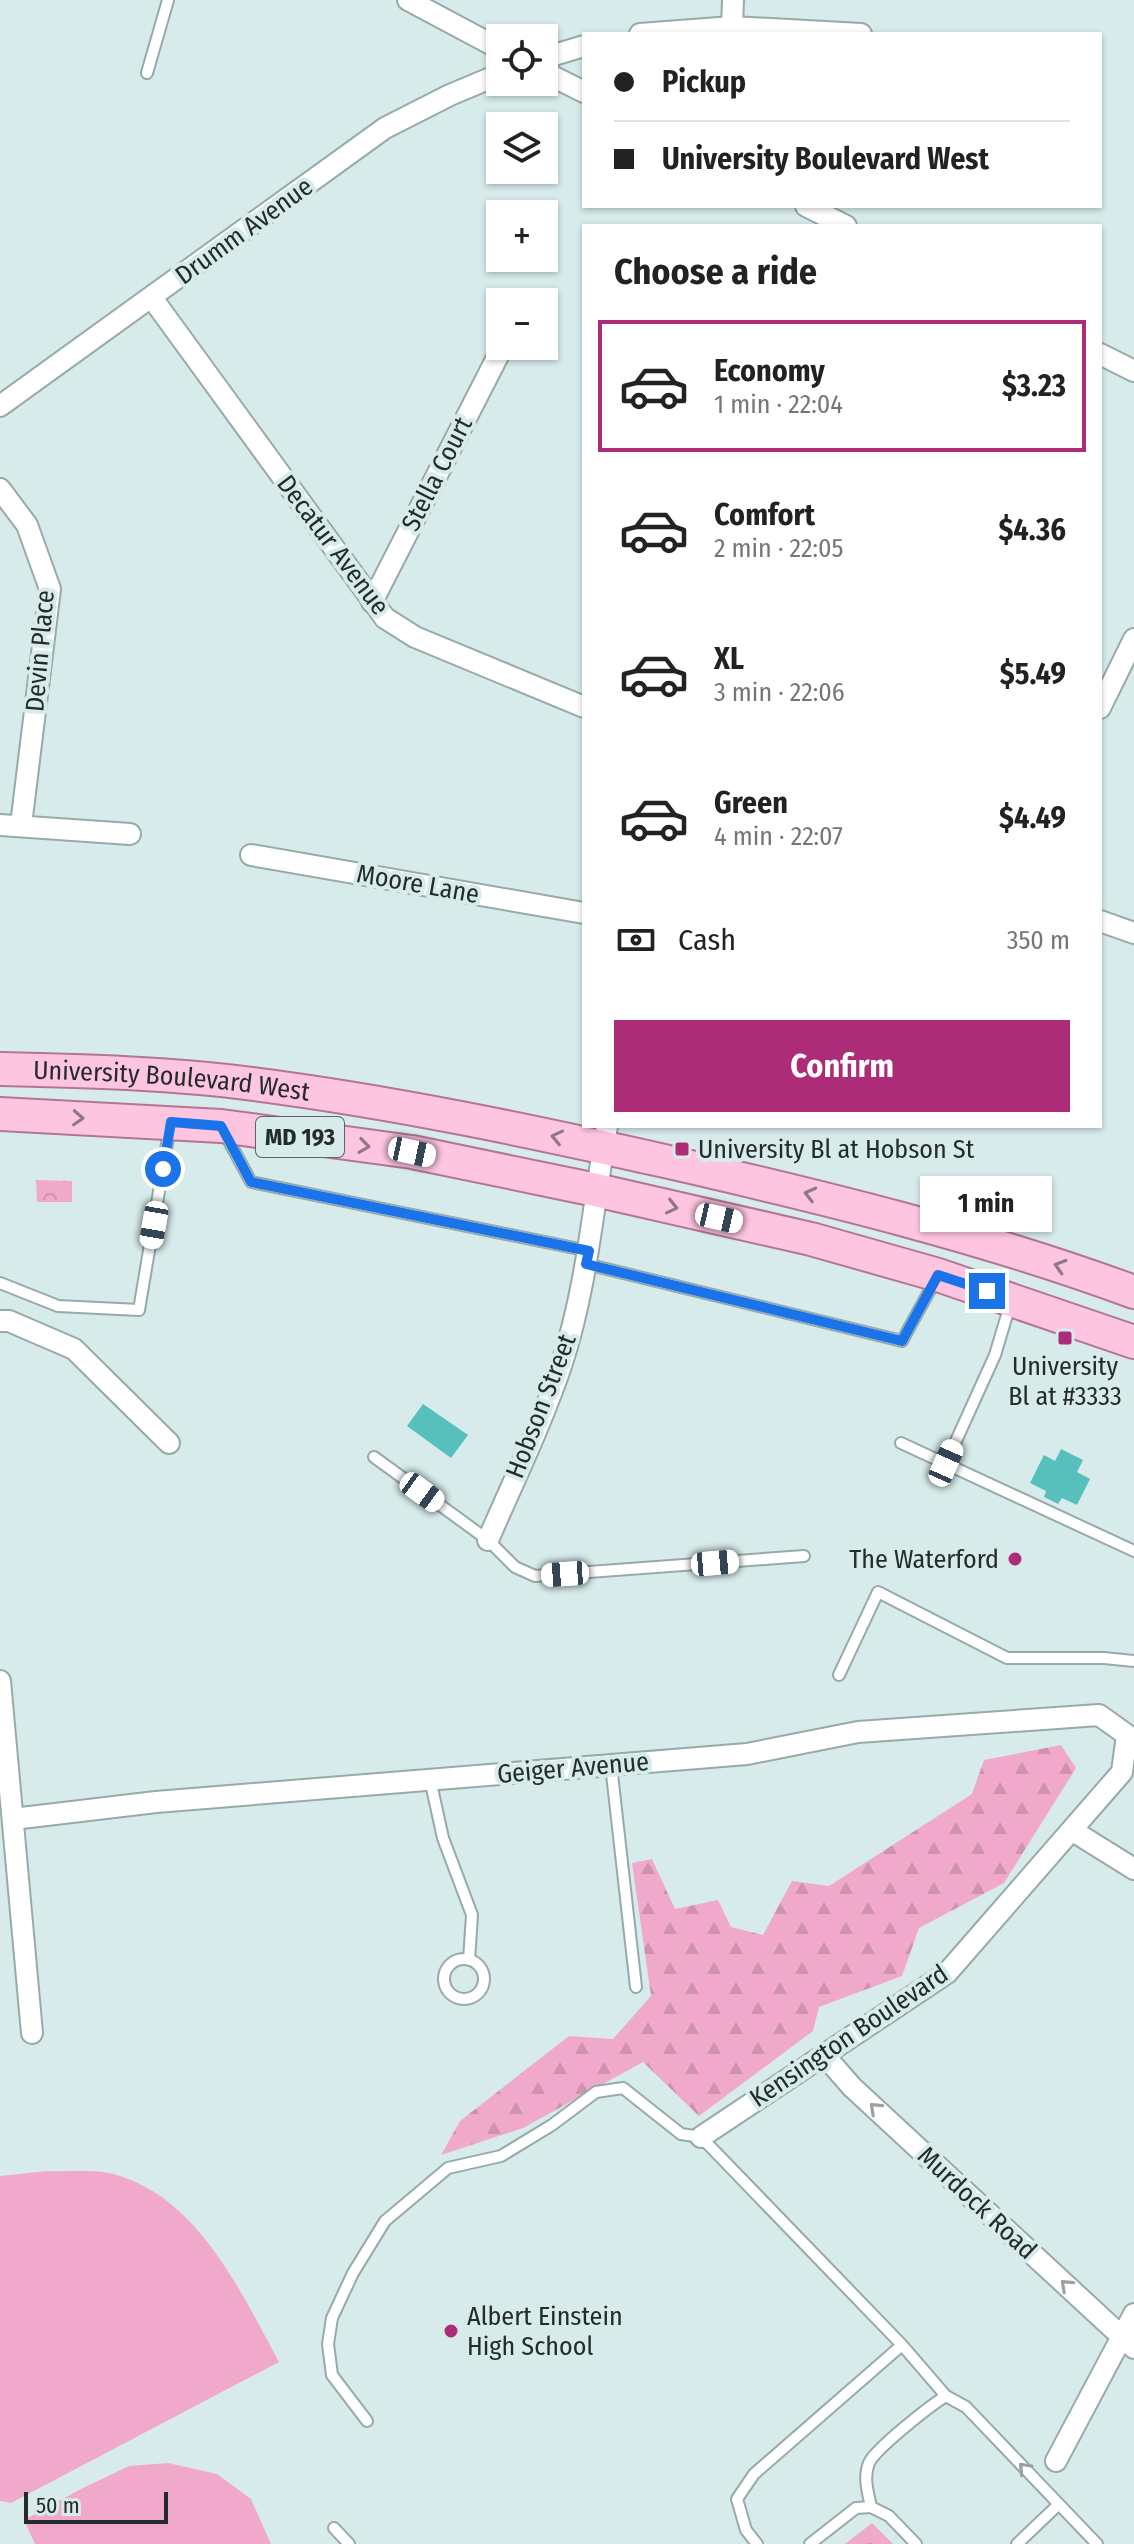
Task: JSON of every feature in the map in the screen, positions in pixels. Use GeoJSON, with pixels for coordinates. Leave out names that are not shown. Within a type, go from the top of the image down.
{"type":"FeatureCollection","features":[{"type":"Feature","properties":{"kind":"main road","name":"University Boulevard West"},"geometry":{"type":"LineString","coordinates":[[0,1069],[105,1071],[251,1084],[533,1132],[605,1137],[906,1218],[1134,1292]]}},
{"type":"Feature","properties":{"kind":"main road","name":"University Boulevard West"},"geometry":{"type":"LineString","coordinates":[[0,1114],[221,1126],[412,1152],[811,1239],[938,1275],[1134,1342]]}},
{"type":"Feature","properties":{"kind":"street"},"geometry":{"type":"LineString","coordinates":[[408,0],[486,42]]}},
{"type":"Feature","properties":{"kind":"street"},"geometry":{"type":"LineString","coordinates":[[732,27],[733,0]]}},
{"type":"Feature","properties":{"kind":"street"},"geometry":{"type":"LineString","coordinates":[[666,32],[732,27],[824,32]]}},
{"type":"Feature","properties":{"kind":"street"},"geometry":{"type":"LineString","coordinates":[[558,54],[582,47]]}},
{"type":"Feature","properties":{"kind":"street"},"geometry":{"type":"LineString","coordinates":[[558,79],[582,91]]}},
{"type":"Feature","properties":{"kind":"street","name":"Drumm Avenue"},"geometry":{"type":"LineString","coordinates":[[0,406],[385,128],[486,80]]}},
{"type":"Feature","properties":{"kind":"street"},"geometry":{"type":"LineString","coordinates":[[809,214],[840,224]]}},
{"type":"Feature","properties":{"kind":"street","name":"Decatur Avenue"},"geometry":{"type":"LineString","coordinates":[[152,298],[385,618],[415,637],[582,706]]}},
{"type":"Feature","properties":{"kind":"street"},"geometry":{"type":"LineString","coordinates":[[1102,355],[1134,371]]}},
{"type":"Feature","properties":{"kind":"street","name":"Stella Court"},"geometry":{"type":"LineString","coordinates":[[372,602],[496,360]]}},
{"type":"Feature","properties":{"kind":"street","name":"Devin Place"},"geometry":{"type":"LineString","coordinates":[[0,489],[27,525],[50,589],[21,825]]}},
{"type":"Feature","properties":{"kind":"street"},"geometry":{"type":"LineString","coordinates":[[1102,704],[1134,639]]}},
{"type":"Feature","properties":{"kind":"street"},"geometry":{"type":"LineString","coordinates":[[0,825],[130,834]]}},
{"type":"Feature","properties":{"kind":"street","name":"Moore Lane"},"geometry":{"type":"LineString","coordinates":[[251,855],[582,913]]}},
{"type":"Feature","properties":{"kind":"street"},"geometry":{"type":"LineString","coordinates":[[1102,922],[1134,933]]}},
{"type":"Feature","properties":{"kind":"street","name":"Hobson Street"},"geometry":{"type":"LineString","coordinates":[[488,1540],[562,1364],[588,1258],[605,1137]]}},
{"type":"Feature","properties":{"kind":"street"},"geometry":{"type":"LineString","coordinates":[[0,1321],[9,1321],[74,1349],[169,1443]]}},
{"type":"Feature","properties":{"kind":"street"},"geometry":{"type":"LineString","coordinates":[[0,1681],[32,2033]]}},
{"type":"Feature","properties":{"kind":"street","name":"Geiger Avenue"},"geometry":{"type":"LineString","coordinates":[[13,1819],[156,1802],[747,1754],[858,1732],[1099,1715],[1131,1733]]}},
{"type":"Feature","properties":{"kind":"street","name":"Kensington Boulevard"},"geometry":{"type":"LineString","coordinates":[[701,2137],[947,1973],[1122,1772],[1131,1733]]}},
{"type":"Feature","properties":{"kind":"street"},"geometry":{"type":"LineString","coordinates":[[1073,1831],[1134,1869]]}},
{"type":"Feature","properties":{"kind":"street","name":"Murdock Road"},"geometry":{"type":"LineString","coordinates":[[824,2055],[852,2087],[1128,2343]]}},
{"type":"Feature","properties":{"kind":"street"},"geometry":{"type":"LineString","coordinates":[[1056,2461],[1128,2343],[1134,2314]]}},
{"type":"Feature","properties":{"kind":"lane"},"geometry":{"type":"LineString","coordinates":[[147,73],[168,0]]}},
{"type":"Feature","properties":{"kind":"lane"},"geometry":{"type":"LineString","coordinates":[[0,1283],[58,1306],[139,1310],[171,1122]]}},
{"type":"Feature","properties":{"kind":"lane"},"geometry":{"type":"LineString","coordinates":[[221,1126],[251,1182],[588,1258],[902,1341],[938,1275]]}},
{"type":"Feature","properties":{"kind":"lane"},"geometry":{"type":"LineString","coordinates":[[946,1463],[995,1355],[1011,1300]]}},
{"type":"Feature","properties":{"kind":"lane"},"geometry":{"type":"LineString","coordinates":[[901,1443],[1134,1551]]}},
{"type":"Feature","properties":{"kind":"lane"},"geometry":{"type":"LineString","coordinates":[[374,1457],[488,1540],[515,1567],[535,1576],[804,1556]]}},
{"type":"Feature","properties":{"kind":"lane"},"geometry":{"type":"LineString","coordinates":[[839,1675],[878,1592],[1007,1658],[1134,1661]]}},
{"type":"Feature","properties":{"kind":"lane"},"geometry":{"type":"LineString","coordinates":[[611,1765],[636,1987]]}},
{"type":"Feature","properties":{"kind":"lane"},"geometry":{"type":"LineString","coordinates":[[430,1779],[443,1838],[472,1915],[469,1960]]}},
{"type":"Feature","properties":{"kind":"lane"},"geometry":{"type":"LineString","coordinates":[[367,2421],[332,2375],[328,2344],[332,2318],[353,2273],[385,2221],[448,2168],[501,2156],[552,2125],[596,2092],[623,2088],[681,2134],[701,2137],[902,2345],[946,2396],[966,2407],[1097,2544]]}},
{"type":"Feature","properties":{"kind":"lane"},"geometry":{"type":"LineString","coordinates":[[757,2544],[746,2530],[737,2499],[754,2474],[902,2345]]}},
{"type":"Feature","properties":{"kind":"lane"},"geometry":{"type":"LineString","coordinates":[[871,2507],[865,2481],[869,2461],[926,2408],[946,2396]]}},
{"type":"Feature","properties":{"kind":"lane"},"geometry":{"type":"LineString","coordinates":[[1017,2544],[1059,2504]]}},
{"type":"Feature","properties":{"kind":"lane"},"geometry":{"type":"LineString","coordinates":[[810,2544],[856,2508],[871,2507],[889,2516],[916,2544]]}},
{"type":"Feature","properties":{"kind":"lane"},"geometry":{"type":"LineString","coordinates":[[334,2528],[349,2544]]}},
{"type":"Feature","properties":{"kind":"green space"},"geometry":{"type":"Polygon","coordinates":[[[36,1180],[72,1181],[72,1202],[37,1202],[36,1180]]]}},
{"type":"Feature","properties":{"kind":"green space"},"geometry":{"type":"Polygon","coordinates":[[[1061,1745],[1076,1768],[1004,1883],[919,1928],[902,1976],[819,2007],[813,2031],[699,2116],[643,2062],[523,2128],[441,2155],[460,2121],[569,2036],[613,2039],[651,1996],[632,1863],[652,1859],[675,1909],[718,1900],[731,1927],[763,1935],[792,1881],[829,1886],[972,1794],[984,1760],[1061,1745]]]}},
{"type":"Feature","properties":{"kind":"green space"},"geometry":{"type":"Polygon","coordinates":[[[47,2171],[114,2174],[144,2186],[170,2204],[214,2250],[279,2362],[11,2503],[0,2501],[0,2176],[47,2171]]]}},
{"type":"Feature","properties":{"kind":"green space"},"geometry":{"type":"Polygon","coordinates":[[[168,2463],[217,2474],[251,2499],[271,2544],[35,2544],[24,2520],[129,2466],[168,2463]]]}},
{"type":"Feature","properties":{"kind":"green space"},"geometry":{"type":"Polygon","coordinates":[[[872,2523],[893,2544],[845,2544],[872,2523]]]}},
{"type":"Feature","properties":{"kind":"water"},"geometry":{"type":"Polygon","coordinates":[[[423,1404],[468,1435],[451,1458],[407,1426],[423,1404]]]}},
{"type":"Feature","properties":{"kind":"water"},"geometry":{"type":"Polygon","coordinates":[[[1061,1449],[1083,1460],[1077,1472],[1090,1479],[1077,1505],[1062,1498],[1058,1504],[1044,1497],[1046,1491],[1030,1483],[1044,1455],[1055,1461],[1061,1449]]]}},
{"type":"Feature","properties":{"kind":"place","name":"University Bl at Hobson St"},"geometry":{"type":"Point","coordinates":[682,1149]}},
{"type":"Feature","properties":{"kind":"place","name":"University Bl at #3333"},"geometry":{"type":"Point","coordinates":[1065,1338]}},
{"type":"Feature","properties":{"kind":"place","name":"The Waterford"},"geometry":{"type":"Point","coordinates":[1015,1559]}},
{"type":"Feature","properties":{"kind":"place","name":"Albert Einstein High School"},"geometry":{"type":"Point","coordinates":[451,2331]}},
{"type":"Feature","properties":{"kind":"route"},"geometry":{"type":"LineString","coordinates":[[163,1169],[171,1122],[221,1126],[251,1182],[589,1251],[586,1264],[902,1341],[938,1275],[987,1291]]}}]}
